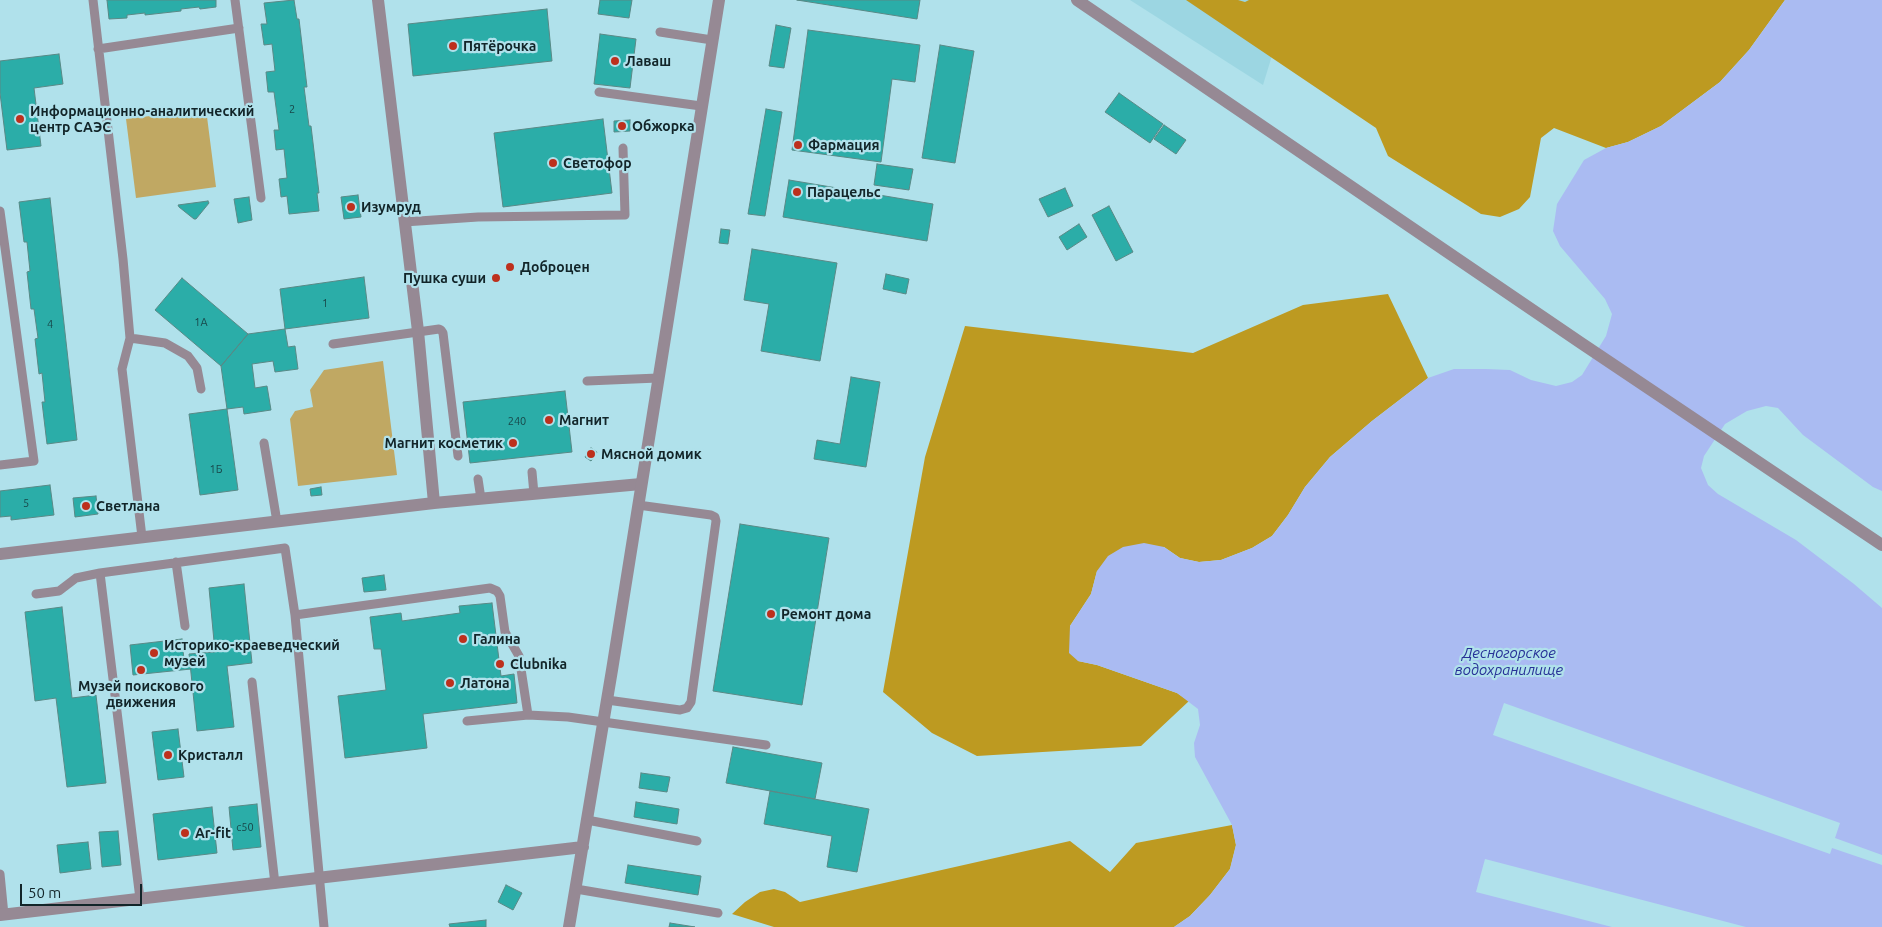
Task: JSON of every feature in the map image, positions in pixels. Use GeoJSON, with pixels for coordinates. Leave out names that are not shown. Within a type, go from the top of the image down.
{"type":"FeatureCollection","features":[{"type":"Feature","properties":{"kind":"street"},"geometry":{"type":"LineString","coordinates":[[378,0],[418,331],[434,503]]}},
{"type":"Feature","properties":{"kind":"street"},"geometry":{"type":"LineString","coordinates":[[569,927],[604,722],[719,0]]}},
{"type":"Feature","properties":{"kind":"street"},"geometry":{"type":"LineString","coordinates":[[1077,0],[1882,545]]}},
{"type":"Feature","properties":{"kind":"street"},"geometry":{"type":"LineString","coordinates":[[0,554],[434,503],[641,484]]}},
{"type":"Feature","properties":{"kind":"street"},"geometry":{"type":"LineString","coordinates":[[2,915],[583,847]]}},
{"type":"Feature","properties":{"kind":"lane"},"geometry":{"type":"LineString","coordinates":[[93,0],[123,259],[130,338],[122,369],[142,537]]}},
{"type":"Feature","properties":{"kind":"lane"},"geometry":{"type":"LineString","coordinates":[[236,0],[260,198]]}},
{"type":"Feature","properties":{"kind":"lane"},"geometry":{"type":"LineString","coordinates":[[98,49],[239,28]]}},
{"type":"Feature","properties":{"kind":"lane"},"geometry":{"type":"LineString","coordinates":[[660,32],[712,40]]}},
{"type":"Feature","properties":{"kind":"lane"},"geometry":{"type":"LineString","coordinates":[[599,92],[701,106]]}},
{"type":"Feature","properties":{"kind":"lane"},"geometry":{"type":"LineString","coordinates":[[404,222],[478,217],[625,215],[623,148]]}},
{"type":"Feature","properties":{"kind":"lane"},"geometry":{"type":"LineString","coordinates":[[0,211],[3,257],[34,461],[0,465]]}},
{"type":"Feature","properties":{"kind":"lane"},"geometry":{"type":"LineString","coordinates":[[333,344],[418,331],[438,329],[443,333],[458,456]]}},
{"type":"Feature","properties":{"kind":"lane"},"geometry":{"type":"LineString","coordinates":[[130,338],[164,343],[188,356],[197,368],[201,388]]}},
{"type":"Feature","properties":{"kind":"lane"},"geometry":{"type":"LineString","coordinates":[[587,382],[658,378]]}},
{"type":"Feature","properties":{"kind":"lane"},"geometry":{"type":"LineString","coordinates":[[264,443],[277,522]]}},
{"type":"Feature","properties":{"kind":"lane"},"geometry":{"type":"LineString","coordinates":[[532,472],[534,494]]}},
{"type":"Feature","properties":{"kind":"lane"},"geometry":{"type":"LineString","coordinates":[[478,479],[481,499]]}},
{"type":"Feature","properties":{"kind":"lane"},"geometry":{"type":"LineString","coordinates":[[607,700],[680,710],[688,708],[691,702],[716,521],[715,517],[638,505]]}},
{"type":"Feature","properties":{"kind":"lane"},"geometry":{"type":"LineString","coordinates":[[36,594],[59,591],[76,578],[100,573],[285,548],[294,615],[324,927]]}},
{"type":"Feature","properties":{"kind":"lane"},"geometry":{"type":"LineString","coordinates":[[176,562],[185,626]]}},
{"type":"Feature","properties":{"kind":"lane"},"geometry":{"type":"LineString","coordinates":[[100,573],[140,899]]}},
{"type":"Feature","properties":{"kind":"lane"},"geometry":{"type":"LineString","coordinates":[[294,615],[490,588],[497,591],[500,596],[505,632],[519,656],[528,715]]}},
{"type":"Feature","properties":{"kind":"lane"},"geometry":{"type":"LineString","coordinates":[[252,682],[275,884]]}},
{"type":"Feature","properties":{"kind":"lane"},"geometry":{"type":"LineString","coordinates":[[467,721],[528,715],[568,718],[766,745]]}},
{"type":"Feature","properties":{"kind":"lane"},"geometry":{"type":"LineString","coordinates":[[587,820],[697,841]]}},
{"type":"Feature","properties":{"kind":"lane"},"geometry":{"type":"LineString","coordinates":[[0,874],[2,915]]}},
{"type":"Feature","properties":{"kind":"lane"},"geometry":{"type":"LineString","coordinates":[[576,889],[718,913]]}},
{"type":"Feature","properties":{"kind":"shaded area"},"geometry":{"type":"Polygon","coordinates":[[[1130,0],[1289,0],[1263,85],[1130,0]]]}},
{"type":"Feature","properties":{"kind":"shaded area"},"geometry":{"type":"Polygon","coordinates":[[[1186,0],[1238,0],[1245,2],[1249,0],[1785,0],[1749,50],[1720,82],[1661,126],[1628,142],[1606,148],[1554,128],[1541,138],[1530,197],[1519,209],[1500,217],[1481,214],[1388,156],[1376,128],[1186,0]]]}},
{"type":"Feature","properties":{"kind":"shaded area"},"geometry":{"type":"Polygon","coordinates":[[[206,109],[216,187],[136,198],[126,119],[206,109]]]}},
{"type":"Feature","properties":{"kind":"shaded area"},"geometry":{"type":"Polygon","coordinates":[[[1388,294],[1428,378],[1372,421],[1330,457],[1305,487],[1288,515],[1272,536],[1252,548],[1221,560],[1199,562],[1180,558],[1164,547],[1097,571],[1091,594],[1070,626],[1078,661],[1097,665],[1177,693],[1189,701],[1141,746],[977,756],[932,733],[883,692],[925,457],[965,326],[1193,353],[1303,305],[1388,294]]]}},
{"type":"Feature","properties":{"kind":"shaded area"},"geometry":{"type":"Polygon","coordinates":[[[383,361],[397,475],[298,486],[290,419],[295,411],[313,407],[310,390],[324,370],[383,361]]]}},
{"type":"Feature","properties":{"kind":"shaded area"},"geometry":{"type":"Polygon","coordinates":[[[1232,825],[1236,845],[1230,869],[1210,895],[1190,916],[1174,927],[774,927],[732,914],[760,892],[774,889],[785,892],[800,902],[1070,841],[1110,872],[1136,843],[1232,825]]]}},
{"type":"Feature","properties":{"kind":"water","name":"Десногорское водохранилище"},"geometry":{"type":"Polygon","coordinates":[[[1785,0],[1882,0],[1882,491],[1873,487],[1803,435],[1778,408],[1766,406],[1747,411],[1725,424],[1704,456],[1701,468],[1708,485],[1718,494],[1796,540],[1882,608],[1882,927],[1174,927],[1190,916],[1210,895],[1230,869],[1236,845],[1232,825],[1195,757],[1194,743],[1200,725],[1198,709],[1177,693],[1097,665],[1078,661],[1069,653],[1070,626],[1091,594],[1097,571],[1108,556],[1123,547],[1144,543],[1164,547],[1180,558],[1199,562],[1221,560],[1252,548],[1272,536],[1288,515],[1305,487],[1330,457],[1372,421],[1428,378],[1454,369],[1510,370],[1531,380],[1556,386],[1572,382],[1582,375],[1606,336],[1612,314],[1605,299],[1560,246],[1553,231],[1557,204],[1584,160],[1606,148],[1628,142],[1661,126],[1720,82],[1749,50],[1785,0]]]}},
{"type":"Feature","properties":{"kind":"pier"},"geometry":{"type":"Polygon","coordinates":[[[1504,703],[1840,823],[1835,838],[1882,855],[1882,865],[1832,848],[1830,854],[1493,735],[1504,703]]]}},
{"type":"Feature","properties":{"kind":"pier"},"geometry":{"type":"Polygon","coordinates":[[[1485,859],[1746,927],[1612,927],[1476,892],[1485,859]]]}},
{"type":"Feature","properties":{"kind":"building"},"geometry":{"type":"Polygon","coordinates":[[[107,0],[216,0],[216,7],[181,9],[181,11],[145,15],[145,13],[127,15],[127,18],[109,19],[107,0]]]}},
{"type":"Feature","properties":{"kind":"building"},"geometry":{"type":"Polygon","coordinates":[[[294,0],[297,19],[299,19],[307,87],[304,87],[309,126],[311,126],[319,193],[317,193],[319,211],[289,214],[287,196],[281,197],[279,179],[287,178],[284,149],[276,150],[274,130],[279,130],[274,92],[268,92],[266,72],[275,71],[272,44],[264,45],[261,24],[267,24],[264,3],[294,0]]]}},
{"type":"Feature","properties":{"kind":"building"},"geometry":{"type":"Polygon","coordinates":[[[600,0],[632,0],[629,18],[598,14],[600,0]]]}},
{"type":"Feature","properties":{"kind":"building"},"geometry":{"type":"Polygon","coordinates":[[[797,0],[920,0],[917,19],[797,0]]]}},
{"type":"Feature","properties":{"kind":"building"},"geometry":{"type":"Polygon","coordinates":[[[547,9],[552,61],[413,76],[408,24],[547,9]]]}},
{"type":"Feature","properties":{"kind":"building"},"geometry":{"type":"Polygon","coordinates":[[[776,25],[791,28],[784,68],[769,66],[776,25]]]}},
{"type":"Feature","properties":{"kind":"building"},"geometry":{"type":"Polygon","coordinates":[[[808,30],[920,45],[915,82],[892,79],[881,162],[792,150],[808,30]]]}},
{"type":"Feature","properties":{"kind":"building","name":"Лаваш"},"geometry":{"type":"Polygon","coordinates":[[[600,34],[636,39],[630,88],[594,84],[600,34]]]}},
{"type":"Feature","properties":{"kind":"building"},"geometry":{"type":"Polygon","coordinates":[[[940,45],[974,51],[955,163],[922,158],[940,45]]]}},
{"type":"Feature","properties":{"kind":"building","name":"Информационно-аналитический центр САЭС"},"geometry":{"type":"Polygon","coordinates":[[[59,54],[63,84],[34,88],[41,146],[7,150],[0,93],[0,61],[59,54]]]}},
{"type":"Feature","properties":{"kind":"building"},"geometry":{"type":"Polygon","coordinates":[[[1119,93],[1163,124],[1150,143],[1105,112],[1119,93]]]}},
{"type":"Feature","properties":{"kind":"building"},"geometry":{"type":"Polygon","coordinates":[[[766,109],[782,112],[765,216],[748,214],[766,109]]]}},
{"type":"Feature","properties":{"kind":"building","name":"Светофор"},"geometry":{"type":"Polygon","coordinates":[[[603,119],[612,193],[503,207],[494,133],[603,119]]]}},
{"type":"Feature","properties":{"kind":"building","name":"Обжорка"},"geometry":{"type":"Polygon","coordinates":[[[630,120],[630,131],[614,132],[614,121],[630,120]]]}},
{"type":"Feature","properties":{"kind":"building"},"geometry":{"type":"Polygon","coordinates":[[[1164,125],[1186,140],[1176,154],[1154,139],[1164,125]]]}},
{"type":"Feature","properties":{"kind":"building"},"geometry":{"type":"Polygon","coordinates":[[[877,164],[913,169],[909,190],[874,185],[877,164]]]}},
{"type":"Feature","properties":{"kind":"building"},"geometry":{"type":"Polygon","coordinates":[[[789,180],[933,204],[927,241],[783,217],[789,180]]]}},
{"type":"Feature","properties":{"kind":"building"},"geometry":{"type":"Polygon","coordinates":[[[1065,188],[1073,206],[1048,217],[1039,199],[1065,188]]]}},
{"type":"Feature","properties":{"kind":"building","name":"Изумруд"},"geometry":{"type":"Polygon","coordinates":[[[358,195],[361,217],[344,219],[341,197],[358,195]]]}},
{"type":"Feature","properties":{"kind":"building"},"geometry":{"type":"Polygon","coordinates":[[[249,197],[252,220],[238,223],[234,199],[249,197]]]}},
{"type":"Feature","properties":{"kind":"building"},"geometry":{"type":"Polygon","coordinates":[[[50,198],[77,440],[47,444],[42,402],[45,402],[42,373],[39,374],[35,339],[38,338],[34,309],[31,309],[27,272],[30,271],[27,242],[24,242],[19,202],[50,198]]]}},
{"type":"Feature","properties":{"kind":"building"},"geometry":{"type":"Polygon","coordinates":[[[208,201],[209,203],[196,219],[178,205],[208,201]]]}},
{"type":"Feature","properties":{"kind":"building"},"geometry":{"type":"Polygon","coordinates":[[[1109,206],[1133,252],[1116,261],[1092,215],[1109,206]]]}},
{"type":"Feature","properties":{"kind":"building"},"geometry":{"type":"Polygon","coordinates":[[[1079,224],[1087,237],[1067,250],[1059,237],[1079,224]]]}},
{"type":"Feature","properties":{"kind":"building"},"geometry":{"type":"Polygon","coordinates":[[[721,229],[730,230],[728,244],[719,243],[721,229]]]}},
{"type":"Feature","properties":{"kind":"building"},"geometry":{"type":"Polygon","coordinates":[[[752,249],[837,263],[820,361],[761,351],[769,304],[744,300],[752,249]]]}},
{"type":"Feature","properties":{"kind":"building"},"geometry":{"type":"Polygon","coordinates":[[[886,274],[909,279],[906,294],[883,289],[886,274]]]}},
{"type":"Feature","properties":{"kind":"building"},"geometry":{"type":"Polygon","coordinates":[[[364,277],[369,318],[285,329],[280,289],[364,277]]]}},
{"type":"Feature","properties":{"kind":"building"},"geometry":{"type":"Polygon","coordinates":[[[182,278],[248,334],[221,366],[155,310],[182,278]]]}},
{"type":"Feature","properties":{"kind":"building"},"geometry":{"type":"Polygon","coordinates":[[[285,329],[288,347],[295,346],[298,369],[275,372],[273,361],[252,364],[255,388],[267,386],[271,410],[244,414],[243,407],[227,409],[221,366],[248,334],[285,329]]]}},
{"type":"Feature","properties":{"kind":"building"},"geometry":{"type":"Polygon","coordinates":[[[851,377],[880,382],[866,467],[814,459],[817,440],[840,444],[851,377]]]}},
{"type":"Feature","properties":{"kind":"building"},"geometry":{"type":"Polygon","coordinates":[[[565,391],[572,452],[470,463],[463,402],[565,391]]]}},
{"type":"Feature","properties":{"kind":"building"},"geometry":{"type":"Polygon","coordinates":[[[227,409],[238,490],[200,495],[189,414],[227,409]]]}},
{"type":"Feature","properties":{"kind":"building","name":"Мясной домик"},"geometry":{"type":"Polygon","coordinates":[[[591,448],[597,452],[591,461],[585,457],[591,448]]]}},
{"type":"Feature","properties":{"kind":"building"},"geometry":{"type":"Polygon","coordinates":[[[50,485],[54,515],[11,520],[11,516],[0,517],[0,491],[50,485]]]}},
{"type":"Feature","properties":{"kind":"building"},"geometry":{"type":"Polygon","coordinates":[[[321,487],[322,495],[311,496],[310,489],[321,487]]]}},
{"type":"Feature","properties":{"kind":"building","name":"Светлана"},"geometry":{"type":"Polygon","coordinates":[[[96,496],[98,514],[75,517],[73,498],[96,496]]]}},
{"type":"Feature","properties":{"kind":"building","name":"Ремонт дома"},"geometry":{"type":"Polygon","coordinates":[[[740,524],[829,538],[802,705],[713,691],[740,524]]]}},
{"type":"Feature","properties":{"kind":"building"},"geometry":{"type":"Polygon","coordinates":[[[384,575],[386,590],[364,592],[362,578],[384,575]]]}},
{"type":"Feature","properties":{"kind":"building"},"geometry":{"type":"Polygon","coordinates":[[[244,584],[252,663],[227,666],[234,727],[197,731],[189,654],[215,652],[209,588],[244,584]]]}},
{"type":"Feature","properties":{"kind":"building","name":"Латона"},"geometry":{"type":"Polygon","coordinates":[[[492,603],[501,676],[514,674],[517,703],[423,714],[427,748],[345,758],[338,696],[386,690],[381,649],[374,649],[370,617],[401,613],[402,621],[460,613],[459,606],[492,603]]]}},
{"type":"Feature","properties":{"kind":"building"},"geometry":{"type":"Polygon","coordinates":[[[62,607],[72,698],[96,695],[106,783],[67,787],[56,698],[35,701],[25,612],[62,607]]]}},
{"type":"Feature","properties":{"kind":"building"},"geometry":{"type":"Polygon","coordinates":[[[182,639],[184,660],[190,660],[191,669],[133,675],[130,645],[182,639]]]}},
{"type":"Feature","properties":{"kind":"building","name":"Кристалл"},"geometry":{"type":"Polygon","coordinates":[[[178,729],[184,777],[158,780],[152,732],[178,729]]]}},
{"type":"Feature","properties":{"kind":"building"},"geometry":{"type":"Polygon","coordinates":[[[733,747],[822,763],[815,799],[726,783],[733,747]]]}},
{"type":"Feature","properties":{"kind":"building"},"geometry":{"type":"Polygon","coordinates":[[[641,773],[670,777],[667,792],[639,788],[641,773]]]}},
{"type":"Feature","properties":{"kind":"building"},"geometry":{"type":"Polygon","coordinates":[[[770,791],[869,809],[857,872],[827,867],[832,836],[764,824],[770,791]]]}},
{"type":"Feature","properties":{"kind":"building"},"geometry":{"type":"Polygon","coordinates":[[[636,802],[679,809],[677,824],[634,817],[636,802]]]}},
{"type":"Feature","properties":{"kind":"building"},"geometry":{"type":"Polygon","coordinates":[[[257,804],[261,847],[233,850],[229,807],[257,804]]]}},
{"type":"Feature","properties":{"kind":"building","name":"Ar-fit"},"geometry":{"type":"Polygon","coordinates":[[[212,807],[217,853],[158,860],[153,814],[212,807]]]}},
{"type":"Feature","properties":{"kind":"building"},"geometry":{"type":"Polygon","coordinates":[[[118,831],[121,865],[102,867],[99,832],[118,831]]]}},
{"type":"Feature","properties":{"kind":"building"},"geometry":{"type":"Polygon","coordinates":[[[88,842],[91,869],[60,873],[57,845],[88,842]]]}},
{"type":"Feature","properties":{"kind":"building"},"geometry":{"type":"Polygon","coordinates":[[[628,865],[701,876],[698,895],[625,883],[628,865]]]}},
{"type":"Feature","properties":{"kind":"building"},"geometry":{"type":"Polygon","coordinates":[[[506,885],[522,893],[513,910],[498,902],[506,885]]]}},
{"type":"Feature","properties":{"kind":"building"},"geometry":{"type":"Polygon","coordinates":[[[486,920],[486,927],[450,927],[449,924],[486,920]]]}},
{"type":"Feature","properties":{"kind":"building"},"geometry":{"type":"Polygon","coordinates":[[[670,923],[695,927],[669,927],[670,923]]]}},
{"type":"Feature","properties":{"kind":"place","name":"Пятёрочка"},"geometry":{"type":"Point","coordinates":[453,46]}},
{"type":"Feature","properties":{"kind":"place","name":"Лаваш"},"geometry":{"type":"Point","coordinates":[615,61]}},
{"type":"Feature","properties":{"kind":"place","name":"Информационно-аналитический центр САЭС"},"geometry":{"type":"Point","coordinates":[20,119]}},
{"type":"Feature","properties":{"kind":"place","name":"Обжорка"},"geometry":{"type":"Point","coordinates":[622,126]}},
{"type":"Feature","properties":{"kind":"place","name":"Фармация"},"geometry":{"type":"Point","coordinates":[798,145]}},
{"type":"Feature","properties":{"kind":"place","name":"Светофор"},"geometry":{"type":"Point","coordinates":[553,163]}},
{"type":"Feature","properties":{"kind":"place","name":"Парацельс"},"geometry":{"type":"Point","coordinates":[797,192]}},
{"type":"Feature","properties":{"kind":"place","name":"Изумруд"},"geometry":{"type":"Point","coordinates":[351,207]}},
{"type":"Feature","properties":{"kind":"place","name":"Доброцен"},"geometry":{"type":"Point","coordinates":[510,267]}},
{"type":"Feature","properties":{"kind":"place","name":"Пушка суши"},"geometry":{"type":"Point","coordinates":[496,278]}},
{"type":"Feature","properties":{"kind":"place","name":"Магнит"},"geometry":{"type":"Point","coordinates":[549,420]}},
{"type":"Feature","properties":{"kind":"place","name":"Магнит косметик"},"geometry":{"type":"Point","coordinates":[513,443]}},
{"type":"Feature","properties":{"kind":"place","name":"Мясной домик"},"geometry":{"type":"Point","coordinates":[591,454]}},
{"type":"Feature","properties":{"kind":"place","name":"Светлана"},"geometry":{"type":"Point","coordinates":[86,506]}},
{"type":"Feature","properties":{"kind":"place","name":"Ремонт дома"},"geometry":{"type":"Point","coordinates":[771,614]}},
{"type":"Feature","properties":{"kind":"place","name":"Галина"},"geometry":{"type":"Point","coordinates":[463,639]}},
{"type":"Feature","properties":{"kind":"place","name":"Историко-краеведческий музей"},"geometry":{"type":"Point","coordinates":[154,653]}},
{"type":"Feature","properties":{"kind":"place","name":"Clubnika"},"geometry":{"type":"Point","coordinates":[500,664]}},
{"type":"Feature","properties":{"kind":"place","name":"Музей поискового движения"},"geometry":{"type":"Point","coordinates":[141,670]}},
{"type":"Feature","properties":{"kind":"place","name":"Латона"},"geometry":{"type":"Point","coordinates":[450,683]}},
{"type":"Feature","properties":{"kind":"place","name":"Кристалл"},"geometry":{"type":"Point","coordinates":[168,755]}},
{"type":"Feature","properties":{"kind":"place","name":"Ar-fit"},"geometry":{"type":"Point","coordinates":[185,833]}}]}
